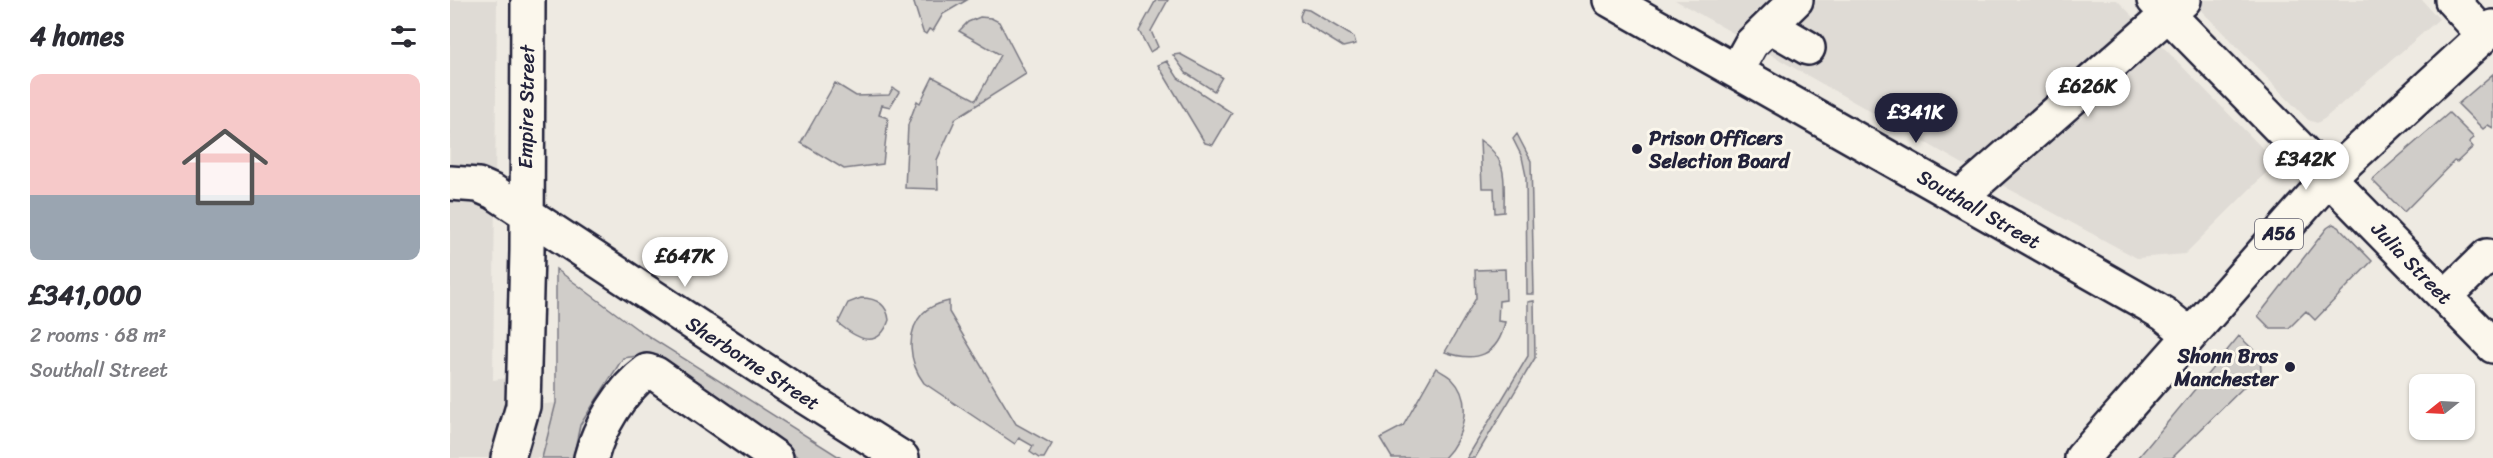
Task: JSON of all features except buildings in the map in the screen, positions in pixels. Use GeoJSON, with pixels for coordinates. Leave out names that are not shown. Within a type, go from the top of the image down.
{"type":"FeatureCollection","features":[{"type":"Feature","properties":{"kind":"main road","name":"Empire Street"},"geometry":{"type":"LineString","coordinates":[[508,458],[523,406],[527,251],[525,214],[528,0]]}},
{"type":"Feature","properties":{"kind":"main road","name":"Southall Street"},"geometry":{"type":"LineString","coordinates":[[1610,0],[2164,314],[2189,334]]}},
{"type":"Feature","properties":{"kind":"main road"},"geometry":{"type":"LineString","coordinates":[[1736,71],[1751,44],[1796,0]]}},
{"type":"Feature","properties":{"kind":"main road"},"geometry":{"type":"LineString","coordinates":[[2452,0],[2488,31]]}},
{"type":"Feature","properties":{"kind":"main road"},"geometry":{"type":"LineString","coordinates":[[1959,198],[2169,5]]}},
{"type":"Feature","properties":{"kind":"main road","name":"Julia Street"},"geometry":{"type":"LineString","coordinates":[[2169,5],[2329,178],[2493,346]]}},
{"type":"Feature","properties":{"kind":"main road"},"geometry":{"type":"LineString","coordinates":[[1770,26],[1808,48]]}},
{"type":"Feature","properties":{"kind":"main road","name":"A56"},"geometry":{"type":"LineString","coordinates":[[2082,458],[2329,178],[2488,31]]}},
{"type":"Feature","properties":{"kind":"main road","name":"Sherborne Street"},"geometry":{"type":"LineString","coordinates":[[450,183],[478,185],[491,190],[902,458]]}},
{"type":"Feature","properties":{"kind":"main road"},"geometry":{"type":"LineString","coordinates":[[2445,297],[2487,255]]}},
{"type":"Feature","properties":{"kind":"main road"},"geometry":{"type":"LineString","coordinates":[[591,458],[611,414],[636,379],[647,371],[656,374],[776,458]]}},
{"type":"Feature","properties":{"kind":"shaded area"},"geometry":{"type":"Polygon","coordinates":[[[450,0],[497,0],[493,380],[514,377],[511,407],[556,403],[542,458],[450,458],[450,0]]]}},
{"type":"Feature","properties":{"kind":"shaded area"},"geometry":{"type":"Polygon","coordinates":[[[913,0],[967,0],[943,14],[933,31],[929,29],[926,34],[923,32],[913,0]]]}},
{"type":"Feature","properties":{"kind":"shaded area"},"geometry":{"type":"Polygon","coordinates":[[[1156,0],[1168,0],[1151,31],[1158,47],[1150,52],[1139,31],[1156,0]]]}},
{"type":"Feature","properties":{"kind":"shaded area"},"geometry":{"type":"Polygon","coordinates":[[[1675,0],[2117,0],[2272,158],[2271,168],[2185,254],[2137,258],[1963,164],[1675,0]]]}},
{"type":"Feature","properties":{"kind":"shaded area"},"geometry":{"type":"Polygon","coordinates":[[[2191,0],[2422,0],[2439,19],[2317,123],[2308,120],[2191,0]]]}},
{"type":"Feature","properties":{"kind":"shaded area"},"geometry":{"type":"Polygon","coordinates":[[[1303,9],[1309,10],[1354,37],[1356,44],[1343,47],[1301,21],[1300,16],[1303,9]]]}},
{"type":"Feature","properties":{"kind":"shaded area"},"geometry":{"type":"Polygon","coordinates":[[[980,17],[991,18],[999,22],[1026,74],[956,118],[937,160],[938,189],[905,188],[908,125],[917,101],[920,103],[933,77],[976,100],[1001,55],[959,31],[968,22],[980,17]]]}},
{"type":"Feature","properties":{"kind":"shaded area"},"geometry":{"type":"Polygon","coordinates":[[[1180,54],[1222,77],[1214,91],[1186,73],[1173,55],[1180,54]]]}},
{"type":"Feature","properties":{"kind":"shaded area"},"geometry":{"type":"Polygon","coordinates":[[[1167,61],[1178,78],[1232,113],[1213,145],[1205,143],[1158,65],[1167,61]]]}},
{"type":"Feature","properties":{"kind":"shaded area"},"geometry":{"type":"Polygon","coordinates":[[[2493,74],[2493,128],[2488,125],[2483,129],[2458,104],[2493,74]]]}},
{"type":"Feature","properties":{"kind":"shaded area"},"geometry":{"type":"Polygon","coordinates":[[[835,83],[856,96],[889,95],[893,88],[899,92],[890,107],[882,105],[879,115],[888,118],[883,164],[844,169],[801,143],[835,83]]]}},
{"type":"Feature","properties":{"kind":"shaded area"},"geometry":{"type":"Polygon","coordinates":[[[2449,113],[2474,138],[2469,142],[2473,147],[2457,162],[2454,161],[2404,212],[2372,180],[2449,113]]]}},
{"type":"Feature","properties":{"kind":"shaded area"},"geometry":{"type":"Polygon","coordinates":[[[1517,134],[1531,161],[1534,294],[1527,294],[1526,176],[1522,157],[1513,139],[1517,134]]]}},
{"type":"Feature","properties":{"kind":"shaded area"},"geometry":{"type":"Polygon","coordinates":[[[1480,140],[1496,155],[1503,172],[1504,212],[1495,213],[1494,188],[1482,188],[1480,140]]]}},
{"type":"Feature","properties":{"kind":"shaded area"},"geometry":{"type":"Polygon","coordinates":[[[2333,224],[2339,227],[2372,261],[2315,320],[2306,311],[2289,328],[2270,328],[2258,316],[2327,228],[2333,224]]]}},
{"type":"Feature","properties":{"kind":"shaded area"},"geometry":{"type":"Polygon","coordinates":[[[556,269],[637,329],[841,458],[800,458],[645,355],[623,358],[580,425],[573,458],[542,458],[556,403],[556,269]]]}},
{"type":"Feature","properties":{"kind":"shaded area"},"geometry":{"type":"Polygon","coordinates":[[[1505,269],[1506,300],[1499,301],[1498,321],[1505,322],[1497,343],[1484,354],[1476,356],[1466,357],[1445,352],[1476,298],[1475,270],[1505,269]]]}},
{"type":"Feature","properties":{"kind":"shaded area"},"geometry":{"type":"Polygon","coordinates":[[[861,298],[880,303],[888,314],[889,320],[884,330],[873,339],[852,334],[838,323],[848,303],[861,298]]]}},
{"type":"Feature","properties":{"kind":"shaded area"},"geometry":{"type":"Polygon","coordinates":[[[949,301],[949,312],[1016,424],[1052,444],[1044,458],[1039,458],[1030,452],[1033,446],[1019,438],[1015,444],[924,383],[919,375],[912,357],[913,329],[923,313],[935,305],[949,301]]]}},
{"type":"Feature","properties":{"kind":"shaded area"},"geometry":{"type":"Polygon","coordinates":[[[1534,301],[1535,358],[1475,458],[1467,458],[1528,356],[1528,302],[1534,301]]]}},
{"type":"Feature","properties":{"kind":"shaded area"},"geometry":{"type":"Polygon","coordinates":[[[2239,336],[2260,356],[2261,370],[2172,458],[2138,458],[2239,336]]]}},
{"type":"Feature","properties":{"kind":"shaded area"},"geometry":{"type":"Polygon","coordinates":[[[1436,368],[1452,379],[1463,398],[1463,420],[1456,441],[1444,458],[1392,458],[1380,438],[1403,426],[1436,368]]]}},
{"type":"Feature","properties":{"kind":"place","name":"Prison Officers Selection Board"},"geometry":{"type":"Point","coordinates":[1637,149]}},
{"type":"Feature","properties":{"kind":"place","name":"Shonn Bros Manchester"},"geometry":{"type":"Point","coordinates":[2290,367]}}]}
